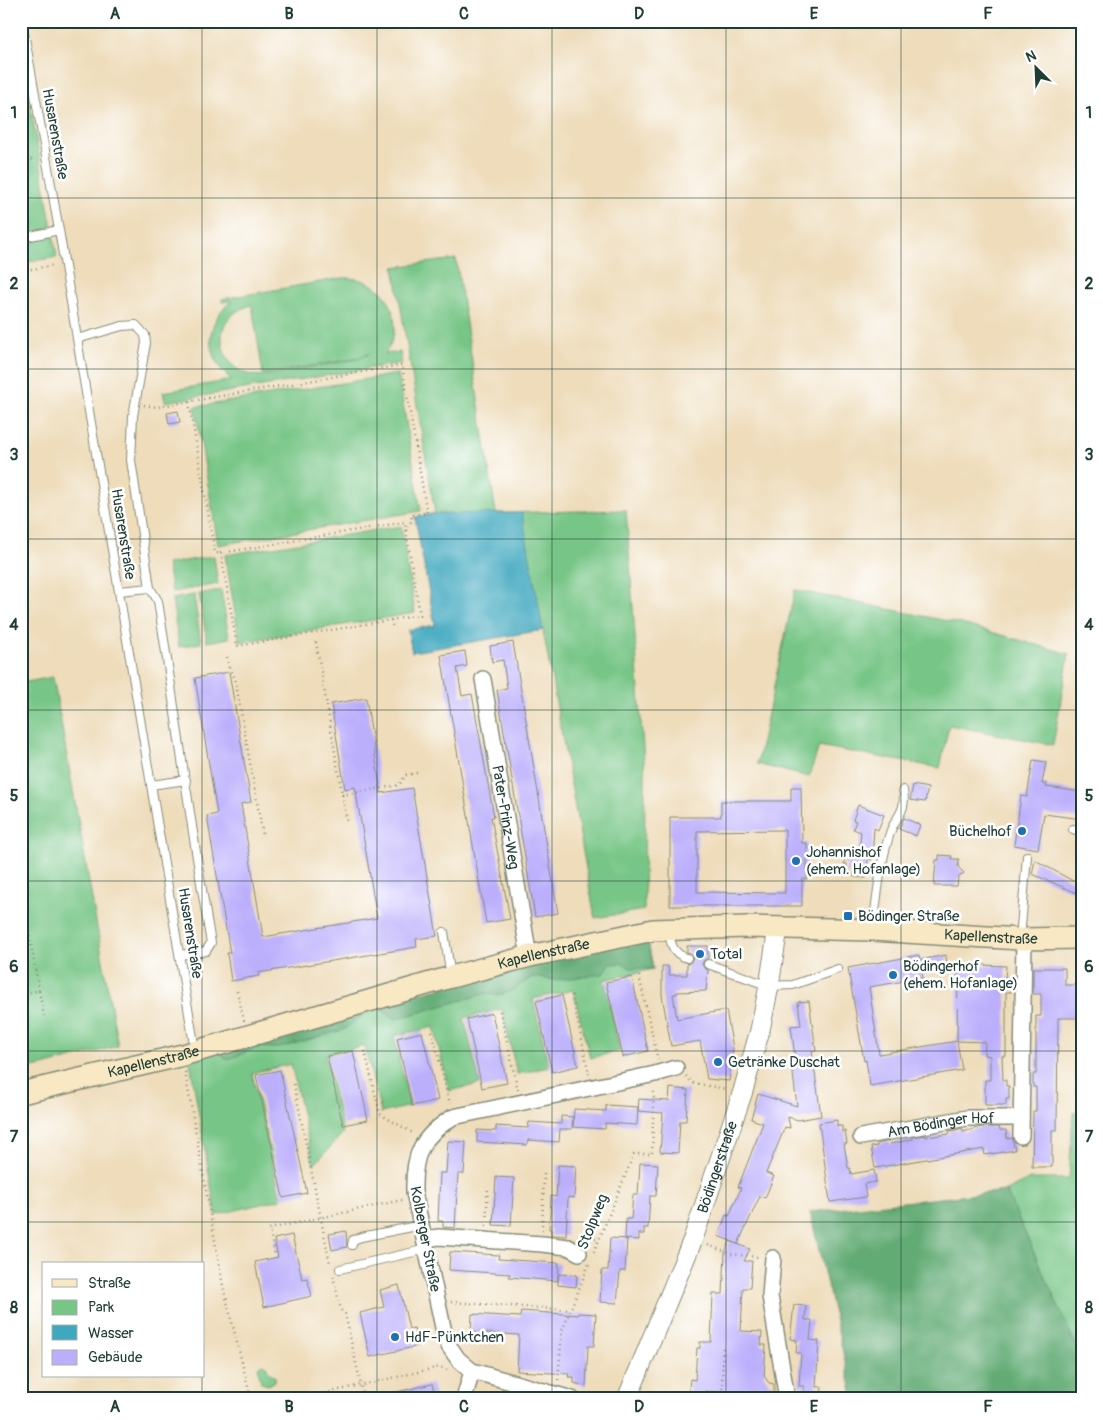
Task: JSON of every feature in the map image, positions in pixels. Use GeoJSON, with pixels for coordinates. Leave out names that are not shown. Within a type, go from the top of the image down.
{"type":"FeatureCollection","features":[{"type":"Feature","properties":{"kind":"main road","name":"Kapellenstraße"},"geometry":{"type":"LineString","coordinates":[[21,1093],[189,1053],[530,956],[636,933],[667,929],[778,928],[872,930],[1022,939],[1082,938]]}},
{"type":"Feature","properties":{"kind":"street","name":"Pater-Prinz-Weg"},"geometry":{"type":"LineString","coordinates":[[483,679],[530,956]]}},
{"type":"Feature","properties":{"kind":"street","name":"Bödingerstraße"},"geometry":{"type":"LineString","coordinates":[[627,1399],[693,1239],[743,1091],[760,1030],[778,928]]}},
{"type":"Feature","properties":{"kind":"street"},"geometry":{"type":"LineString","coordinates":[[1021,1136],[1022,939]]}},
{"type":"Feature","properties":{"kind":"street","name":"Kolberger Straße"},"geometry":{"type":"LineString","coordinates":[[572,1399],[472,1371],[458,1359],[449,1346],[444,1332],[415,1197],[414,1175],[416,1157],[425,1140],[436,1128],[453,1117],[592,1088],[676,1068]]}},
{"type":"Feature","properties":{"kind":"street","name":"Am Bödinger Hof"},"geometry":{"type":"LineString","coordinates":[[861,1137],[967,1118],[1021,1118]]}},
{"type":"Feature","properties":{"kind":"street"},"geometry":{"type":"LineString","coordinates":[[424,1238],[439,1237],[542,1244],[568,1247],[578,1254]]}},
{"type":"Feature","properties":{"kind":"street"},"geometry":{"type":"LineString","coordinates":[[773,1258],[770,1296],[787,1399]]}},
{"type":"Feature","properties":{"kind":"street"},"geometry":{"type":"LineString","coordinates":[[464,1399],[472,1371]]}},
{"type":"Feature","properties":{"kind":"lane","name":"Husarenstraße"},"geometry":{"type":"LineString","coordinates":[[22,21],[59,230],[180,955],[189,1053]]}},
{"type":"Feature","properties":{"kind":"lane"},"geometry":{"type":"LineString","coordinates":[[21,238],[59,230]]}},
{"type":"Feature","properties":{"kind":"lane"},"geometry":{"type":"LineString","coordinates":[[77,339],[123,326],[136,325],[145,335],[146,343],[133,416],[131,460],[150,588],[158,601],[210,943],[206,950],[180,955]]}},
{"type":"Feature","properties":{"kind":"lane"},"geometry":{"type":"LineString","coordinates":[[119,591],[150,588]]}},
{"type":"Feature","properties":{"kind":"lane"},"geometry":{"type":"LineString","coordinates":[[151,785],[186,780]]}},
{"type":"Feature","properties":{"kind":"lane"},"geometry":{"type":"LineString","coordinates":[[872,930],[890,832],[905,803],[903,790]]}},
{"type":"Feature","properties":{"kind":"lane"},"geometry":{"type":"LineString","coordinates":[[1073,829],[1082,832]]}},
{"type":"Feature","properties":{"kind":"lane"},"geometry":{"type":"LineString","coordinates":[[1022,939],[1027,856]]}},
{"type":"Feature","properties":{"kind":"lane"},"geometry":{"type":"LineString","coordinates":[[667,929],[672,947],[677,954],[687,958]]}},
{"type":"Feature","properties":{"kind":"lane"},"geometry":{"type":"LineString","coordinates":[[444,932],[451,977]]}},
{"type":"Feature","properties":{"kind":"lane"},"geometry":{"type":"LineString","coordinates":[[708,964],[769,986],[793,984],[838,969]]}},
{"type":"Feature","properties":{"kind":"lane"},"geometry":{"type":"LineString","coordinates":[[352,1245],[353,1240],[361,1237],[424,1238]]}},
{"type":"Feature","properties":{"kind":"lane"},"geometry":{"type":"LineString","coordinates":[[340,1268],[424,1238]]}},
{"type":"Feature","properties":{"kind":"path"},"geometry":{"type":"LineString","coordinates":[[21,161],[45,157]]}},
{"type":"Feature","properties":{"kind":"path"},"geometry":{"type":"LineString","coordinates":[[21,270],[64,263]]}},
{"type":"Feature","properties":{"kind":"path"},"geometry":{"type":"LineString","coordinates":[[135,403],[157,407],[402,365],[427,513],[411,515],[412,520],[406,530]]}},
{"type":"Feature","properties":{"kind":"path"},"geometry":{"type":"LineString","coordinates":[[189,402],[215,553],[405,522],[420,615],[236,646],[221,553]]}},
{"type":"Feature","properties":{"kind":"path"},"geometry":{"type":"LineString","coordinates":[[391,620],[393,628]]}},
{"type":"Feature","properties":{"kind":"path"},"geometry":{"type":"LineString","coordinates":[[316,642],[347,822]]}},
{"type":"Feature","properties":{"kind":"path"},"geometry":{"type":"LineString","coordinates":[[227,657],[229,668],[236,678],[263,836]]}},
{"type":"Feature","properties":{"kind":"path"},"geometry":{"type":"LineString","coordinates":[[342,795],[399,785],[406,776],[417,773]]}},
{"type":"Feature","properties":{"kind":"path"},"geometry":{"type":"LineString","coordinates":[[21,886],[44,1016]]}},
{"type":"Feature","properties":{"kind":"path"},"geometry":{"type":"LineString","coordinates":[[639,976],[657,1073]]}},
{"type":"Feature","properties":{"kind":"path"},"geometry":{"type":"LineString","coordinates":[[21,994],[39,991]]}},
{"type":"Feature","properties":{"kind":"path"},"geometry":{"type":"LineString","coordinates":[[236,991],[244,1021]]}},
{"type":"Feature","properties":{"kind":"path"},"geometry":{"type":"LineString","coordinates":[[572,995],[592,1088]]}},
{"type":"Feature","properties":{"kind":"path"},"geometry":{"type":"LineString","coordinates":[[500,1011],[521,1103]]}},
{"type":"Feature","properties":{"kind":"path"},"geometry":{"type":"LineString","coordinates":[[432,1031],[453,1117]]}},
{"type":"Feature","properties":{"kind":"path"},"geometry":{"type":"LineString","coordinates":[[365,1051],[380,1114],[425,1140]]}},
{"type":"Feature","properties":{"kind":"path"},"geometry":{"type":"LineString","coordinates":[[189,1053],[223,1286],[251,1399]]}},
{"type":"Feature","properties":{"kind":"path"},"geometry":{"type":"LineString","coordinates":[[676,1068],[684,1071],[688,1079],[693,1083],[743,1091]]}},
{"type":"Feature","properties":{"kind":"path","name":"Stolpweg"},"geometry":{"type":"LineString","coordinates":[[557,1395],[562,1331],[570,1310],[634,1154],[652,1154],[657,1073]]}},
{"type":"Feature","properties":{"kind":"path"},"geometry":{"type":"LineString","coordinates":[[294,1084],[332,1272],[341,1310],[345,1314],[364,1399]]}},
{"type":"Feature","properties":{"kind":"path"},"geometry":{"type":"LineString","coordinates":[[542,1244],[544,1174]]}},
{"type":"Feature","properties":{"kind":"path"},"geometry":{"type":"LineString","coordinates":[[485,1240],[488,1188]]}},
{"type":"Feature","properties":{"kind":"path"},"geometry":{"type":"LineString","coordinates":[[276,1258],[269,1228],[415,1197]]}},
{"type":"Feature","properties":{"kind":"path"},"geometry":{"type":"LineString","coordinates":[[693,1239],[731,1254],[773,1258]]}},
{"type":"Feature","properties":{"kind":"path"},"geometry":{"type":"LineString","coordinates":[[437,1301],[540,1310],[570,1310]]}},
{"type":"Feature","properties":{"kind":"path"},"geometry":{"type":"LineString","coordinates":[[722,1399],[723,1344]]}},
{"type":"Feature","properties":{"kind":"path"},"geometry":{"type":"LineString","coordinates":[[314,1399],[313,1396],[440,1368],[453,1373]]}},
{"type":"Feature","properties":{"kind":"green space"},"geometry":{"type":"Polygon","coordinates":[[[21,53],[57,257],[21,263],[21,53]]]}},
{"type":"Feature","properties":{"kind":"green space"},"geometry":{"type":"Polygon","coordinates":[[[456,259],[496,513],[626,510],[645,776],[644,910],[595,918],[543,630],[412,652],[408,630],[435,625],[415,517],[435,513],[394,267],[456,259]]]}},
{"type":"Feature","properties":{"kind":"green space"},"geometry":{"type":"Polygon","coordinates":[[[342,278],[357,279],[371,284],[389,302],[394,314],[395,327],[392,340],[385,354],[400,352],[402,363],[165,402],[163,392],[232,380],[220,368],[211,349],[214,322],[232,301],[222,302],[222,299],[342,278]],[[252,305],[230,317],[222,336],[226,356],[234,366],[245,373],[252,375],[271,374],[358,359],[370,353],[359,358],[263,374],[252,305]]]}},
{"type":"Feature","properties":{"kind":"green space"},"geometry":{"type":"Polygon","coordinates":[[[398,374],[421,511],[218,545],[195,407],[398,374]]]}},
{"type":"Feature","properties":{"kind":"green space"},"geometry":{"type":"Polygon","coordinates":[[[401,526],[415,613],[240,642],[225,555],[401,526]]]}},
{"type":"Feature","properties":{"kind":"green space"},"geometry":{"type":"Polygon","coordinates":[[[214,556],[218,584],[172,592],[167,564],[214,556]]]}},
{"type":"Feature","properties":{"kind":"green space"},"geometry":{"type":"Polygon","coordinates":[[[221,590],[229,638],[207,642],[199,594],[221,590]]]}},
{"type":"Feature","properties":{"kind":"green space"},"geometry":{"type":"Polygon","coordinates":[[[795,590],[962,624],[1069,654],[1053,745],[949,725],[940,768],[819,746],[809,777],[757,764],[795,590]]]}},
{"type":"Feature","properties":{"kind":"green space"},"geometry":{"type":"Polygon","coordinates":[[[194,595],[201,643],[179,647],[172,599],[194,595]]]}},
{"type":"Feature","properties":{"kind":"green space"},"geometry":{"type":"Polygon","coordinates":[[[53,677],[118,1046],[21,1070],[21,683],[53,677]]]}},
{"type":"Feature","properties":{"kind":"green space"},"geometry":{"type":"Polygon","coordinates":[[[647,935],[653,969],[604,980],[620,1051],[590,1058],[573,990],[533,999],[549,1067],[517,1074],[502,1009],[464,1018],[480,1084],[449,1091],[434,1027],[394,1036],[410,1106],[381,1113],[365,1046],[325,1055],[343,1133],[314,1165],[291,1064],[252,1073],[281,1199],[216,1215],[189,1056],[647,935]]]}},
{"type":"Feature","properties":{"kind":"green space"},"geometry":{"type":"Polygon","coordinates":[[[647,935],[653,969],[630,968],[623,963],[610,964],[603,974],[555,980],[532,977],[516,988],[499,995],[487,993],[396,1019],[380,1009],[377,1004],[647,935]]]}},
{"type":"Feature","properties":{"kind":"green space"},"geometry":{"type":"Polygon","coordinates":[[[363,1008],[365,1014],[343,1030],[279,1048],[259,1047],[226,1060],[219,1048],[363,1008]]]}},
{"type":"Feature","properties":{"kind":"green space"},"geometry":{"type":"Polygon","coordinates":[[[1082,1112],[1082,1359],[1006,1191],[1030,1179],[1069,1179],[1073,1113],[1082,1112]]]}},
{"type":"Feature","properties":{"kind":"green space"},"geometry":{"type":"Polygon","coordinates":[[[1006,1191],[1082,1359],[1082,1399],[854,1399],[810,1212],[1006,1191]]]}},
{"type":"Feature","properties":{"kind":"green space"},"geometry":{"type":"Polygon","coordinates":[[[262,1364],[275,1376],[275,1381],[269,1385],[261,1383],[258,1367],[262,1364]]]}},
{"type":"Feature","properties":{"kind":"water"},"geometry":{"type":"Polygon","coordinates":[[[522,513],[543,630],[412,652],[408,630],[435,625],[415,517],[435,514],[522,513]]]}},
{"type":"Feature","properties":{"kind":"building"},"geometry":{"type":"Polygon","coordinates":[[[178,411],[180,422],[169,424],[167,413],[178,411]]]}},
{"type":"Feature","properties":{"kind":"building"},"geometry":{"type":"Polygon","coordinates":[[[513,642],[558,913],[535,917],[497,690],[507,688],[503,660],[492,662],[490,646],[513,642]]]}},
{"type":"Feature","properties":{"kind":"building"},"geometry":{"type":"Polygon","coordinates":[[[465,651],[467,666],[457,668],[462,696],[472,694],[494,817],[491,817],[510,919],[486,923],[441,655],[465,651]]]}},
{"type":"Feature","properties":{"kind":"building"},"geometry":{"type":"Polygon","coordinates":[[[229,672],[251,802],[241,804],[263,937],[377,918],[355,787],[345,789],[331,704],[366,698],[381,793],[412,788],[437,936],[416,939],[417,947],[258,973],[259,976],[231,981],[227,953],[230,953],[207,816],[217,814],[195,678],[229,672]]]}},
{"type":"Feature","properties":{"kind":"building"},"geometry":{"type":"Polygon","coordinates":[[[1033,760],[1046,762],[1042,784],[1047,784],[1046,787],[1082,792],[1082,819],[1044,814],[1038,849],[1014,845],[1021,796],[1027,797],[1033,760]]]}},
{"type":"Feature","properties":{"kind":"building"},"geometry":{"type":"Polygon","coordinates":[[[913,785],[928,788],[925,802],[910,800],[913,785]]]}},
{"type":"Feature","properties":{"kind":"building"},"geometry":{"type":"Polygon","coordinates":[[[791,787],[801,787],[802,843],[807,843],[807,879],[802,879],[802,906],[670,906],[670,817],[721,817],[721,801],[791,801],[791,787]],[[785,830],[697,831],[697,892],[785,893],[785,830]]]}},
{"type":"Feature","properties":{"kind":"building"},"geometry":{"type":"Polygon","coordinates":[[[858,805],[884,815],[878,830],[874,828],[872,860],[868,859],[866,878],[854,877],[854,874],[846,873],[847,864],[844,864],[846,850],[859,851],[861,832],[853,829],[856,821],[853,820],[858,805]]]}},
{"type":"Feature","properties":{"kind":"building"},"geometry":{"type":"Polygon","coordinates":[[[904,818],[920,825],[916,836],[899,829],[904,818]]]}},
{"type":"Feature","properties":{"kind":"building"},"geometry":{"type":"Polygon","coordinates":[[[939,855],[952,856],[951,859],[959,859],[958,867],[964,873],[958,878],[957,886],[934,886],[936,860],[939,860],[939,855]]]}},
{"type":"Feature","properties":{"kind":"building"},"geometry":{"type":"Polygon","coordinates":[[[1035,860],[1082,886],[1082,895],[1032,874],[1035,860]]]}},
{"type":"Feature","properties":{"kind":"building"},"geometry":{"type":"Polygon","coordinates":[[[687,946],[708,946],[708,958],[702,964],[708,970],[706,991],[677,992],[677,994],[673,994],[677,1019],[726,1010],[733,1049],[729,1081],[707,1079],[700,1041],[671,1046],[662,995],[662,966],[668,966],[669,975],[687,975],[687,964],[693,958],[687,952],[687,946]]]}},
{"type":"Feature","properties":{"kind":"building"},"geometry":{"type":"Polygon","coordinates":[[[919,955],[920,960],[946,955],[947,969],[922,973],[923,978],[869,987],[879,1054],[957,1041],[962,1070],[870,1086],[848,968],[919,955]]]}},
{"type":"Feature","properties":{"kind":"building"},"geometry":{"type":"Polygon","coordinates":[[[958,964],[1006,966],[1005,978],[1012,978],[1011,992],[1006,992],[1006,1056],[1002,1056],[1003,1080],[1006,1080],[1006,1086],[1009,1086],[1009,1099],[1006,1099],[1006,1105],[985,1105],[985,1080],[990,1080],[990,1056],[984,1055],[985,1042],[957,1041],[958,964]]]}},
{"type":"Feature","properties":{"kind":"building"},"geometry":{"type":"Polygon","coordinates":[[[1033,968],[1065,968],[1065,985],[1082,985],[1082,1018],[1058,1018],[1057,1130],[1052,1130],[1052,1167],[1032,1167],[1033,1111],[1036,1111],[1036,1087],[1033,1087],[1033,1074],[1036,1074],[1036,1016],[1041,1016],[1041,994],[1033,994],[1033,968]]]}},
{"type":"Feature","properties":{"kind":"building"},"geometry":{"type":"Polygon","coordinates":[[[632,977],[648,1051],[623,1057],[606,982],[632,977]]]}},
{"type":"Feature","properties":{"kind":"building"},"geometry":{"type":"Polygon","coordinates":[[[562,995],[578,1066],[552,1072],[536,1001],[562,995]]]}},
{"type":"Feature","properties":{"kind":"building"},"geometry":{"type":"Polygon","coordinates":[[[809,1001],[816,1051],[812,1051],[821,1116],[798,1120],[788,1117],[790,1128],[785,1127],[766,1173],[774,1176],[765,1198],[760,1196],[738,1244],[718,1236],[726,1215],[729,1216],[741,1188],[738,1187],[763,1123],[751,1119],[758,1094],[797,1106],[792,1066],[796,1065],[791,1026],[801,1025],[798,1002],[809,1001]]]}},
{"type":"Feature","properties":{"kind":"building"},"geometry":{"type":"Polygon","coordinates":[[[492,1013],[507,1083],[482,1088],[467,1019],[492,1013]]]}},
{"type":"Feature","properties":{"kind":"building"},"geometry":{"type":"Polygon","coordinates":[[[422,1032],[438,1100],[412,1106],[397,1038],[422,1032]]]}},
{"type":"Feature","properties":{"kind":"building"},"geometry":{"type":"Polygon","coordinates":[[[353,1051],[368,1120],[343,1125],[327,1056],[353,1051]]]}},
{"type":"Feature","properties":{"kind":"building"},"geometry":{"type":"Polygon","coordinates":[[[280,1070],[307,1193],[283,1198],[256,1075],[280,1070]]]}},
{"type":"Feature","properties":{"kind":"building"},"geometry":{"type":"Polygon","coordinates":[[[670,1088],[688,1090],[686,1121],[680,1121],[678,1153],[660,1152],[663,1113],[638,1111],[639,1099],[669,1101],[670,1088]]]}},
{"type":"Feature","properties":{"kind":"building"},"geometry":{"type":"Polygon","coordinates":[[[606,1105],[638,1107],[637,1125],[605,1123],[605,1129],[573,1127],[574,1109],[606,1111],[606,1105]]]}},
{"type":"Feature","properties":{"kind":"building"},"geometry":{"type":"Polygon","coordinates":[[[561,1116],[573,1117],[572,1129],[560,1129],[559,1142],[528,1140],[527,1145],[477,1142],[477,1130],[496,1131],[496,1126],[528,1128],[529,1122],[561,1124],[561,1116]]]}},
{"type":"Feature","properties":{"kind":"building"},"geometry":{"type":"Polygon","coordinates":[[[837,1120],[837,1126],[842,1126],[842,1132],[845,1131],[847,1144],[844,1144],[848,1168],[850,1168],[851,1174],[874,1170],[876,1182],[864,1184],[866,1197],[830,1202],[819,1123],[837,1120]]]}},
{"type":"Feature","properties":{"kind":"building"},"geometry":{"type":"Polygon","coordinates":[[[981,1127],[999,1127],[1000,1130],[1006,1130],[1007,1139],[1012,1138],[1015,1150],[985,1155],[984,1149],[875,1168],[871,1147],[877,1146],[877,1144],[889,1141],[890,1144],[913,1139],[913,1137],[950,1134],[949,1131],[962,1128],[963,1132],[981,1127]]]}},
{"type":"Feature","properties":{"kind":"building"},"geometry":{"type":"Polygon","coordinates":[[[448,1141],[466,1142],[464,1174],[458,1174],[455,1228],[443,1227],[443,1221],[438,1221],[440,1173],[446,1173],[448,1141]]]}},
{"type":"Feature","properties":{"kind":"building"},"geometry":{"type":"Polygon","coordinates":[[[640,1163],[658,1164],[656,1196],[650,1196],[648,1228],[644,1228],[644,1234],[639,1234],[639,1240],[625,1239],[626,1219],[631,1219],[633,1195],[638,1195],[640,1163]]]}},
{"type":"Feature","properties":{"kind":"building"},"geometry":{"type":"Polygon","coordinates":[[[558,1165],[576,1166],[574,1198],[568,1197],[566,1236],[551,1235],[551,1229],[549,1229],[551,1196],[556,1197],[558,1165]]]}},
{"type":"Feature","properties":{"kind":"building"},"geometry":{"type":"Polygon","coordinates":[[[496,1177],[514,1178],[511,1226],[493,1225],[496,1177]]]}},
{"type":"Feature","properties":{"kind":"building"},"geometry":{"type":"Polygon","coordinates":[[[346,1231],[347,1247],[332,1250],[329,1234],[346,1231]]]}},
{"type":"Feature","properties":{"kind":"building"},"geometry":{"type":"Polygon","coordinates":[[[292,1235],[302,1279],[307,1278],[312,1296],[264,1307],[255,1262],[278,1257],[274,1239],[292,1235]]]}},
{"type":"Feature","properties":{"kind":"building"},"geometry":{"type":"Polygon","coordinates":[[[610,1238],[627,1239],[625,1271],[620,1271],[617,1303],[600,1302],[602,1270],[608,1270],[610,1238]]]}},
{"type":"Feature","properties":{"kind":"building"},"geometry":{"type":"Polygon","coordinates":[[[730,1241],[750,1249],[744,1261],[752,1261],[750,1288],[743,1288],[741,1331],[762,1332],[761,1345],[766,1345],[764,1376],[769,1383],[774,1384],[774,1395],[706,1391],[706,1399],[688,1399],[690,1379],[695,1380],[697,1348],[700,1348],[700,1342],[711,1342],[713,1294],[723,1294],[725,1252],[730,1241]]]}},
{"type":"Feature","properties":{"kind":"building"},"geometry":{"type":"Polygon","coordinates":[[[450,1252],[499,1255],[498,1259],[559,1263],[558,1281],[509,1277],[510,1274],[449,1270],[450,1252]]]}},
{"type":"Feature","properties":{"kind":"building"},"geometry":{"type":"Polygon","coordinates":[[[558,1274],[577,1275],[576,1287],[558,1285],[558,1274]]]}},
{"type":"Feature","properties":{"kind":"building"},"geometry":{"type":"Polygon","coordinates":[[[399,1285],[409,1329],[414,1328],[418,1346],[370,1357],[360,1313],[384,1307],[380,1290],[399,1285]]]}},
{"type":"Feature","properties":{"kind":"building"},"geometry":{"type":"Polygon","coordinates":[[[794,1305],[806,1306],[805,1320],[812,1320],[810,1340],[819,1341],[816,1387],[822,1387],[821,1399],[804,1399],[804,1386],[799,1386],[801,1353],[796,1353],[797,1340],[790,1339],[794,1305]]]}},
{"type":"Feature","properties":{"kind":"building"},"geometry":{"type":"Polygon","coordinates":[[[521,1311],[578,1315],[578,1313],[596,1314],[594,1346],[588,1346],[586,1386],[574,1383],[574,1377],[568,1377],[569,1374],[517,1371],[519,1335],[471,1332],[472,1314],[520,1317],[521,1311]]]}},
{"type":"Feature","properties":{"kind":"building"},"geometry":{"type":"Polygon","coordinates":[[[432,1384],[435,1395],[419,1399],[388,1399],[388,1394],[432,1384]]]}},
{"type":"Feature","properties":{"kind":"place","name":"Büchelhof"},"geometry":{"type":"Point","coordinates":[1022,831]}},
{"type":"Feature","properties":{"kind":"place","name":"Johannishof (ehem. Hofanlage)"},"geometry":{"type":"Point","coordinates":[796,861]}},
{"type":"Feature","properties":{"kind":"place","name":"Bödinger Straße"},"geometry":{"type":"Point","coordinates":[848,916]}},
{"type":"Feature","properties":{"kind":"place","name":"Total"},"geometry":{"type":"Point","coordinates":[700,954]}},
{"type":"Feature","properties":{"kind":"place","name":"Bödingerhof (ehem. Hofanlage)"},"geometry":{"type":"Point","coordinates":[893,975]}},
{"type":"Feature","properties":{"kind":"place","name":"Getränke Duschat"},"geometry":{"type":"Point","coordinates":[718,1062]}},
{"type":"Feature","properties":{"kind":"place","name":"HdF-Pünktchen"},"geometry":{"type":"Point","coordinates":[395,1337]}}]}
